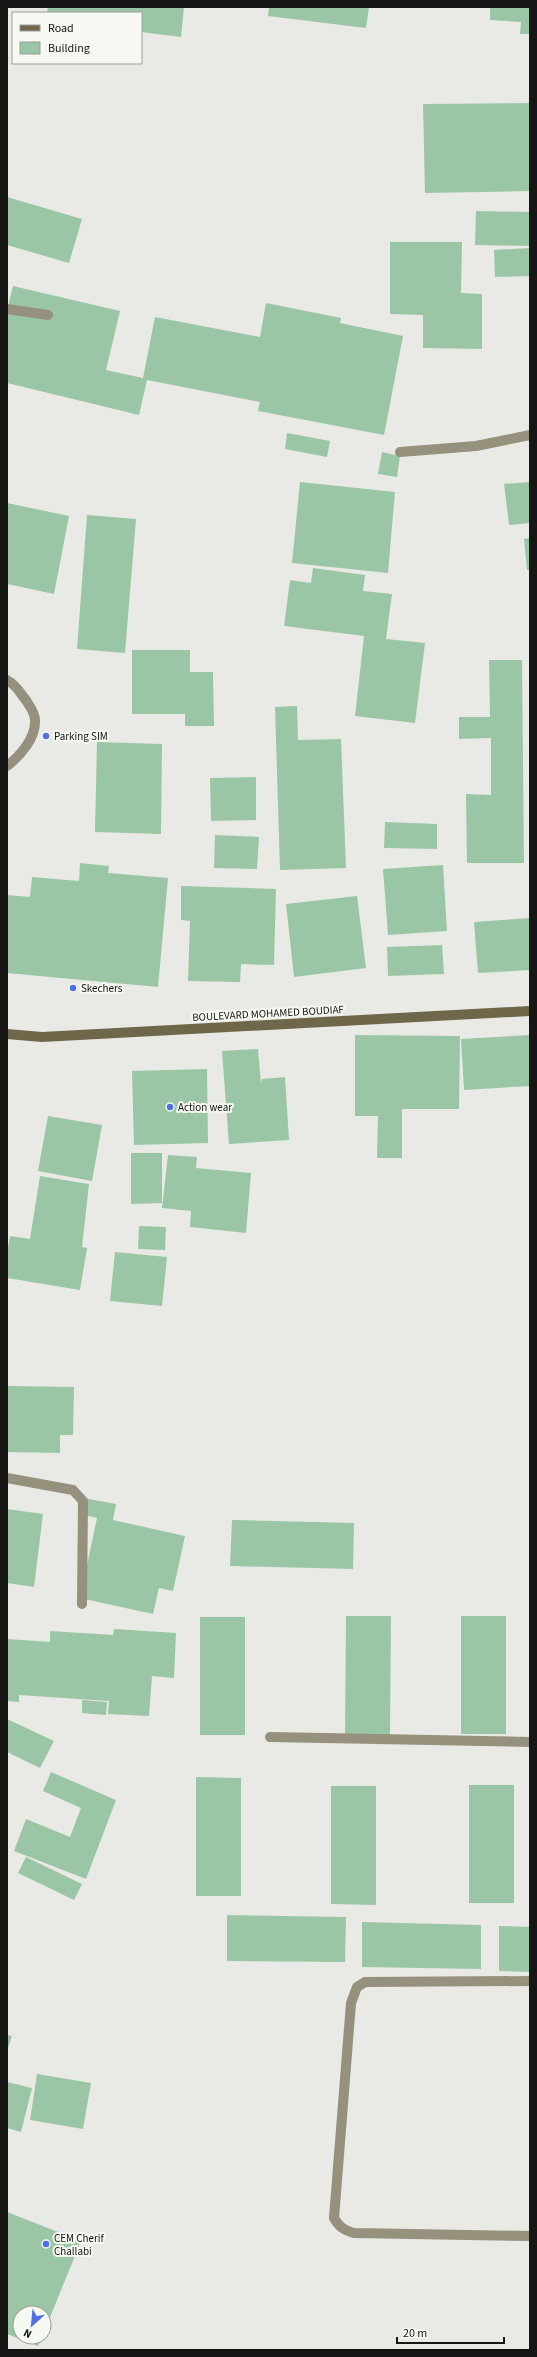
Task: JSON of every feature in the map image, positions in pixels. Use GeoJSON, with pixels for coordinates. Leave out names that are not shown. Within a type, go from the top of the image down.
{"type":"FeatureCollection","features":[{"type":"Feature","properties":{"kind":"main road","name":"BOULEVARD MOHAMED BOUDIAF"},"geometry":{"type":"LineString","coordinates":[[7,1034],[42,1036],[530,1011]]}},
{"type":"Feature","properties":{"kind":"street"},"geometry":{"type":"LineString","coordinates":[[7,309],[48,315]]}},
{"type":"Feature","properties":{"kind":"street"},"geometry":{"type":"LineString","coordinates":[[400,452],[476,446],[530,435]]}},
{"type":"Feature","properties":{"kind":"street"},"geometry":{"type":"LineString","coordinates":[[7,680],[13,684],[26,699],[35,719],[30,740],[18,758],[7,766]]}},
{"type":"Feature","properties":{"kind":"street"},"geometry":{"type":"LineString","coordinates":[[7,756],[18,758]]}},
{"type":"Feature","properties":{"kind":"street"},"geometry":{"type":"LineString","coordinates":[[7,1478],[73,1490],[83,1501],[82,1604]]}},
{"type":"Feature","properties":{"kind":"street"},"geometry":{"type":"LineString","coordinates":[[270,1737],[530,1742]]}},
{"type":"Feature","properties":{"kind":"street"},"geometry":{"type":"LineString","coordinates":[[530,1981],[365,1982],[357,1987],[351,2003],[334,2218],[337,2225],[344,2230],[354,2233],[530,2236]]}},
{"type":"Feature","properties":{"kind":"building"},"geometry":{"type":"Polygon","coordinates":[[[48,7],[184,7],[181,37],[142,32],[142,12],[47,12],[48,7]]]}},
{"type":"Feature","properties":{"kind":"building"},"geometry":{"type":"Polygon","coordinates":[[[269,7],[369,7],[366,28],[268,16],[269,7]]]}},
{"type":"Feature","properties":{"kind":"building"},"geometry":{"type":"Polygon","coordinates":[[[490,7],[530,7],[530,34],[520,34],[521,22],[490,20],[490,7]]]}},
{"type":"Feature","properties":{"kind":"building"},"geometry":{"type":"Polygon","coordinates":[[[530,103],[530,191],[425,193],[423,104],[530,103]]]}},
{"type":"Feature","properties":{"kind":"building"},"geometry":{"type":"Polygon","coordinates":[[[7,197],[82,219],[69,263],[7,245],[7,197]]]}},
{"type":"Feature","properties":{"kind":"building"},"geometry":{"type":"Polygon","coordinates":[[[476,211],[530,212],[530,246],[475,245],[476,211]]]}},
{"type":"Feature","properties":{"kind":"building"},"geometry":{"type":"Polygon","coordinates":[[[390,242],[462,242],[461,293],[482,294],[482,349],[423,348],[423,315],[390,314],[390,242]]]}},
{"type":"Feature","properties":{"kind":"building"},"geometry":{"type":"Polygon","coordinates":[[[530,248],[530,276],[495,277],[494,250],[530,248]]]}},
{"type":"Feature","properties":{"kind":"building"},"geometry":{"type":"Polygon","coordinates":[[[13,286],[120,311],[106,370],[143,378],[155,317],[260,337],[266,303],[341,318],[340,323],[403,336],[384,435],[258,411],[260,402],[147,380],[139,415],[7,383],[7,311],[13,286]]]}},
{"type":"Feature","properties":{"kind":"building"},"geometry":{"type":"Polygon","coordinates":[[[287,433],[330,441],[327,457],[285,449],[287,433]]]}},
{"type":"Feature","properties":{"kind":"building"},"geometry":{"type":"Polygon","coordinates":[[[382,452],[400,456],[397,477],[378,474],[382,452]]]}},
{"type":"Feature","properties":{"kind":"building"},"geometry":{"type":"Polygon","coordinates":[[[300,482],[395,492],[388,573],[292,563],[300,482]]]}},
{"type":"Feature","properties":{"kind":"building"},"geometry":{"type":"Polygon","coordinates":[[[530,482],[530,523],[509,525],[504,484],[530,482]]]}},
{"type":"Feature","properties":{"kind":"building"},"geometry":{"type":"Polygon","coordinates":[[[7,503],[69,516],[54,594],[7,584],[7,503]]]}},
{"type":"Feature","properties":{"kind":"building"},"geometry":{"type":"Polygon","coordinates":[[[87,515],[136,519],[125,653],[77,649],[87,515]]]}},
{"type":"Feature","properties":{"kind":"building"},"geometry":{"type":"Polygon","coordinates":[[[530,538],[530,570],[527,570],[524,539],[530,538]]]}},
{"type":"Feature","properties":{"kind":"building"},"geometry":{"type":"Polygon","coordinates":[[[313,568],[365,575],[363,591],[392,594],[386,639],[425,643],[415,723],[355,716],[364,636],[284,626],[290,580],[311,583],[313,568]]]}},
{"type":"Feature","properties":{"kind":"building"},"geometry":{"type":"Polygon","coordinates":[[[132,650],[190,650],[190,672],[213,672],[214,726],[185,726],[185,714],[132,714],[132,650]]]}},
{"type":"Feature","properties":{"kind":"building"},"geometry":{"type":"Polygon","coordinates":[[[489,660],[522,660],[524,863],[467,863],[466,794],[491,795],[491,738],[459,739],[459,717],[490,717],[489,660]]]}},
{"type":"Feature","properties":{"kind":"building"},"geometry":{"type":"Polygon","coordinates":[[[297,706],[298,740],[341,739],[346,868],[280,870],[275,707],[297,706]]]}},
{"type":"Feature","properties":{"kind":"building"},"geometry":{"type":"Polygon","coordinates":[[[97,742],[162,744],[161,834],[95,832],[97,742]]]}},
{"type":"Feature","properties":{"kind":"building"},"geometry":{"type":"Polygon","coordinates":[[[256,777],[256,820],[211,821],[210,778],[256,777]]]}},
{"type":"Feature","properties":{"kind":"building"},"geometry":{"type":"Polygon","coordinates":[[[385,822],[437,824],[437,849],[384,848],[385,822]]]}},
{"type":"Feature","properties":{"kind":"building"},"geometry":{"type":"Polygon","coordinates":[[[215,835],[259,837],[257,869],[214,868],[215,835]]]}},
{"type":"Feature","properties":{"kind":"building"},"geometry":{"type":"Polygon","coordinates":[[[80,863],[109,866],[108,873],[168,878],[158,987],[7,973],[7,895],[30,897],[32,877],[79,881],[80,863]]]}},
{"type":"Feature","properties":{"kind":"building"},"geometry":{"type":"Polygon","coordinates":[[[443,865],[447,931],[388,935],[383,869],[443,865]]]}},
{"type":"Feature","properties":{"kind":"building"},"geometry":{"type":"Polygon","coordinates":[[[181,886],[276,889],[274,965],[241,964],[240,982],[188,981],[190,921],[181,920],[181,886]]]}},
{"type":"Feature","properties":{"kind":"building"},"geometry":{"type":"Polygon","coordinates":[[[357,896],[366,968],[294,977],[286,904],[357,896]]]}},
{"type":"Feature","properties":{"kind":"building"},"geometry":{"type":"Polygon","coordinates":[[[530,918],[530,970],[478,973],[474,922],[530,918]]]}},
{"type":"Feature","properties":{"kind":"building"},"geometry":{"type":"Polygon","coordinates":[[[442,945],[444,974],[388,976],[387,947],[442,945]]]}},
{"type":"Feature","properties":{"kind":"building"},"geometry":{"type":"Polygon","coordinates":[[[355,1035],[460,1036],[459,1109],[402,1109],[402,1158],[377,1158],[378,1116],[355,1116],[355,1035]]]}},
{"type":"Feature","properties":{"kind":"building"},"geometry":{"type":"Polygon","coordinates":[[[530,1035],[530,1086],[464,1090],[461,1039],[530,1035]]]}},
{"type":"Feature","properties":{"kind":"building"},"geometry":{"type":"Polygon","coordinates":[[[258,1049],[261,1084],[262,1079],[285,1077],[289,1140],[229,1144],[222,1051],[258,1049]]]}},
{"type":"Feature","properties":{"kind":"building","name":"Action wear"},"geometry":{"type":"Polygon","coordinates":[[[207,1069],[208,1143],[134,1145],[132,1071],[207,1069]]]}},
{"type":"Feature","properties":{"kind":"building"},"geometry":{"type":"Polygon","coordinates":[[[48,1116],[102,1125],[92,1181],[38,1171],[48,1116]]]}},
{"type":"Feature","properties":{"kind":"building"},"geometry":{"type":"Polygon","coordinates":[[[131,1153],[162,1153],[162,1203],[131,1204],[131,1153]]]}},
{"type":"Feature","properties":{"kind":"building"},"geometry":{"type":"Polygon","coordinates":[[[168,1155],[197,1157],[196,1168],[251,1173],[246,1233],[190,1227],[191,1211],[162,1208],[168,1155]]]}},
{"type":"Feature","properties":{"kind":"building"},"geometry":{"type":"Polygon","coordinates":[[[40,1176],[89,1184],[82,1247],[87,1248],[80,1290],[7,1278],[7,1254],[10,1236],[30,1239],[40,1176]]]}},
{"type":"Feature","properties":{"kind":"building"},"geometry":{"type":"Polygon","coordinates":[[[139,1226],[166,1227],[165,1250],[138,1249],[139,1226]]]}},
{"type":"Feature","properties":{"kind":"building"},"geometry":{"type":"Polygon","coordinates":[[[115,1252],[167,1257],[162,1306],[110,1301],[115,1252]]]}},
{"type":"Feature","properties":{"kind":"building"},"geometry":{"type":"Polygon","coordinates":[[[7,1386],[74,1387],[73,1435],[60,1435],[60,1453],[7,1452],[7,1386]]]}},
{"type":"Feature","properties":{"kind":"building"},"geometry":{"type":"Polygon","coordinates":[[[83,1498],[116,1504],[113,1520],[185,1536],[173,1591],[159,1588],[153,1614],[80,1598],[97,1518],[80,1514],[83,1498]]]}},
{"type":"Feature","properties":{"kind":"building"},"geometry":{"type":"Polygon","coordinates":[[[7,1509],[43,1514],[34,1587],[7,1583],[7,1509]]]}},
{"type":"Feature","properties":{"kind":"building"},"geometry":{"type":"Polygon","coordinates":[[[232,1520],[354,1523],[353,1569],[230,1566],[232,1520]]]}},
{"type":"Feature","properties":{"kind":"building"},"geometry":{"type":"Polygon","coordinates":[[[346,1616],[391,1616],[390,1735],[345,1734],[346,1616]]]}},
{"type":"Feature","properties":{"kind":"building"},"geometry":{"type":"Polygon","coordinates":[[[461,1616],[506,1616],[506,1734],[461,1734],[461,1616]]]}},
{"type":"Feature","properties":{"kind":"building"},"geometry":{"type":"Polygon","coordinates":[[[200,1617],[245,1617],[245,1735],[200,1735],[200,1617]]]}},
{"type":"Feature","properties":{"kind":"building"},"geometry":{"type":"Polygon","coordinates":[[[114,1629],[176,1633],[174,1678],[152,1676],[149,1716],[108,1714],[109,1701],[19,1695],[19,1702],[7,1701],[7,1639],[50,1642],[50,1631],[113,1635],[114,1629]]]}},
{"type":"Feature","properties":{"kind":"building"},"geometry":{"type":"Polygon","coordinates":[[[82,1700],[107,1702],[106,1715],[82,1713],[82,1700]]]}},
{"type":"Feature","properties":{"kind":"building"},"geometry":{"type":"Polygon","coordinates":[[[7,1719],[54,1741],[40,1768],[7,1752],[7,1719]]]}},
{"type":"Feature","properties":{"kind":"building"},"geometry":{"type":"Polygon","coordinates":[[[51,1772],[116,1800],[86,1879],[14,1851],[26,1819],[70,1837],[81,1808],[43,1791],[51,1772]]]}},
{"type":"Feature","properties":{"kind":"building"},"geometry":{"type":"Polygon","coordinates":[[[196,1777],[241,1778],[241,1896],[196,1896],[196,1777]]]}},
{"type":"Feature","properties":{"kind":"building"},"geometry":{"type":"Polygon","coordinates":[[[469,1785],[514,1785],[514,1903],[469,1903],[469,1785]]]}},
{"type":"Feature","properties":{"kind":"building"},"geometry":{"type":"Polygon","coordinates":[[[331,1786],[376,1786],[376,1905],[331,1904],[331,1786]]]}},
{"type":"Feature","properties":{"kind":"building"},"geometry":{"type":"Polygon","coordinates":[[[26,1857],[82,1884],[74,1900],[18,1873],[26,1857]]]}},
{"type":"Feature","properties":{"kind":"building"},"geometry":{"type":"Polygon","coordinates":[[[227,1915],[346,1917],[345,1962],[227,1961],[227,1915]]]}},
{"type":"Feature","properties":{"kind":"building"},"geometry":{"type":"Polygon","coordinates":[[[362,1922],[481,1925],[481,1969],[362,1967],[362,1922]]]}},
{"type":"Feature","properties":{"kind":"building"},"geometry":{"type":"Polygon","coordinates":[[[499,1926],[530,1927],[530,1972],[499,1971],[499,1926]]]}},
{"type":"Feature","properties":{"kind":"building"},"geometry":{"type":"Polygon","coordinates":[[[7,2035],[12,2036],[7,2051],[7,2035]]]}},
{"type":"Feature","properties":{"kind":"building"},"geometry":{"type":"Polygon","coordinates":[[[37,2074],[91,2083],[83,2129],[30,2120],[37,2074]]]}},
{"type":"Feature","properties":{"kind":"building"},"geometry":{"type":"Polygon","coordinates":[[[7,2082],[32,2088],[21,2132],[7,2128],[7,2082]]]}},
{"type":"Feature","properties":{"kind":"building"},"geometry":{"type":"Polygon","coordinates":[[[7,2212],[81,2241],[52,2312],[52,2305],[12,2305],[12,2336],[7,2334],[7,2212]]]}},
{"type":"Feature","properties":{"kind":"place","name":"Parking SIM"},"geometry":{"type":"Point","coordinates":[46,736]}},
{"type":"Feature","properties":{"kind":"place","name":"Skechers"},"geometry":{"type":"Point","coordinates":[73,988]}},
{"type":"Feature","properties":{"kind":"place","name":"Action wear"},"geometry":{"type":"Point","coordinates":[170,1107]}},
{"type":"Feature","properties":{"kind":"place","name":"CEM Cherif Challabi"},"geometry":{"type":"Point","coordinates":[46,2244]}}]}
